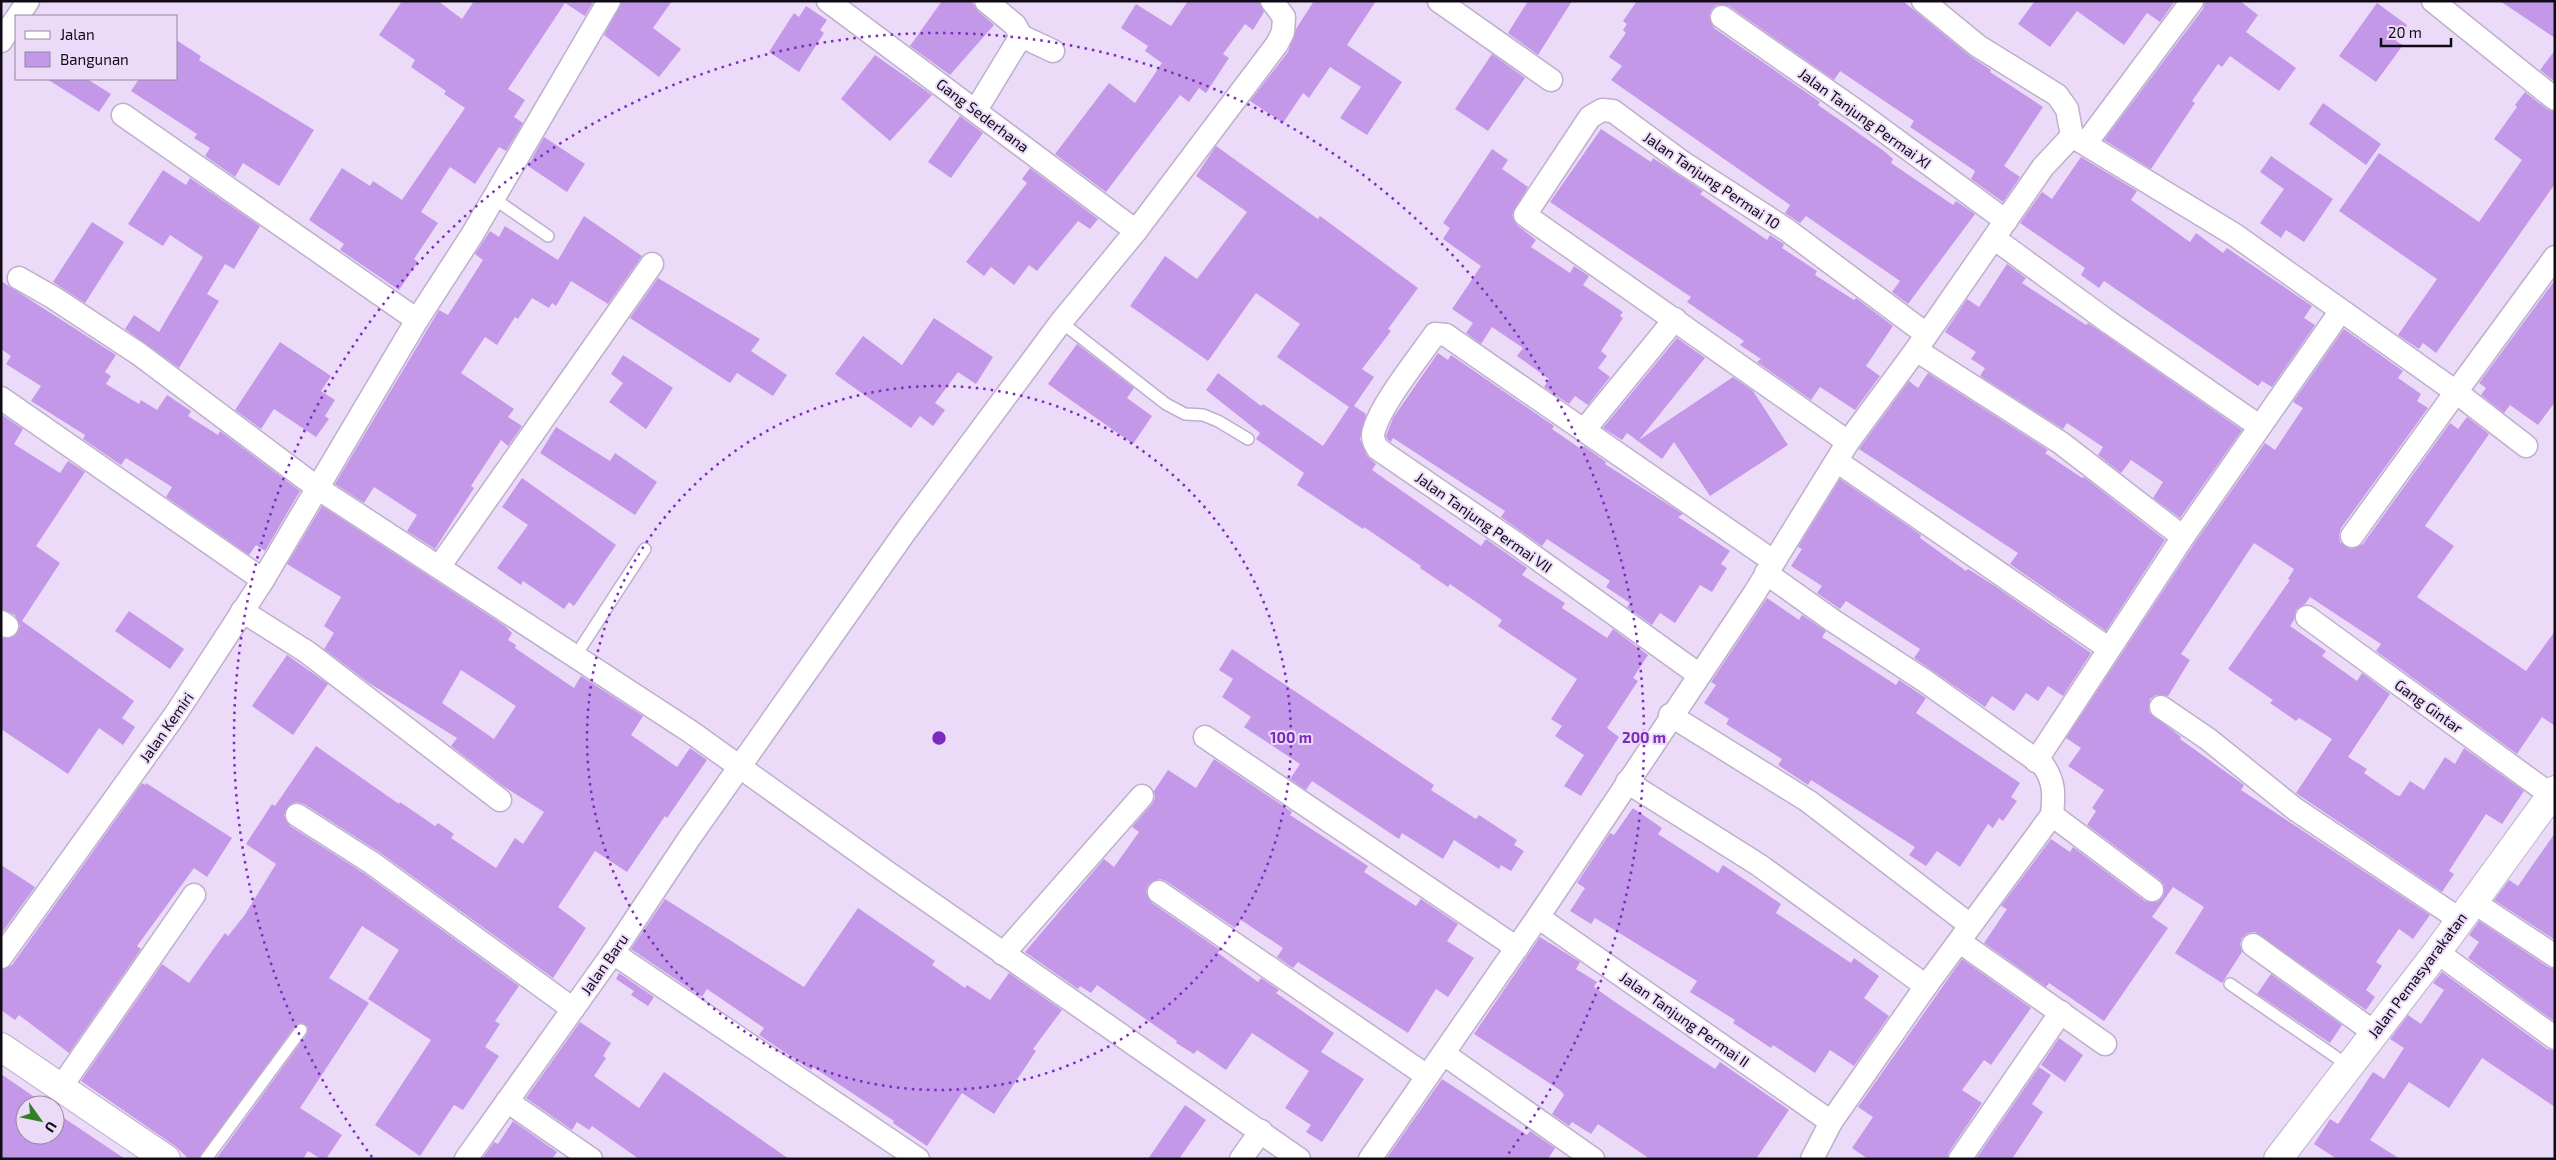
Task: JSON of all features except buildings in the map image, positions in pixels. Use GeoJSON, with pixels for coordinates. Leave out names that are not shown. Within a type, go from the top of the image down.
{"type":"FeatureCollection","features":[{"type":"Feature","properties":{"kind":"street"},"geometry":{"type":"LineString","coordinates":[[18,15],[28,1]]}},
{"type":"Feature","properties":{"kind":"street","name":"Jalan Kemiri"},"geometry":{"type":"LineString","coordinates":[[1,957],[176,715],[263,580],[319,489],[417,320],[472,235],[609,1]]}},
{"type":"Feature","properties":{"kind":"street","name":"Gang Sederhana"},"geometry":{"type":"LineString","coordinates":[[828,1],[1136,231]]}},
{"type":"Feature","properties":{"kind":"street"},"geometry":{"type":"LineString","coordinates":[[986,1],[1015,25],[1021,36],[1053,51]]}},
{"type":"Feature","properties":{"kind":"street","name":"Jalan Baru"},"geometry":{"type":"LineString","coordinates":[[466,1159],[613,953],[739,767],[905,532],[1061,322],[1136,231],[1277,44],[1283,32],[1284,17],[1272,1]]}},
{"type":"Feature","properties":{"kind":"street"},"geometry":{"type":"LineString","coordinates":[[1439,1],[1551,80]]}},
{"type":"Feature","properties":{"kind":"street"},"geometry":{"type":"LineString","coordinates":[[1923,1],[1978,46],[2057,95],[2079,140],[2235,235],[2340,312],[2456,392],[2526,446]]}},
{"type":"Feature","properties":{"kind":"street"},"geometry":{"type":"LineString","coordinates":[[1370,1159],[1538,917],[1770,567],[1843,452],[2043,167],[2079,140],[2192,1]]}},
{"type":"Feature","properties":{"kind":"street"},"geometry":{"type":"LineString","coordinates":[[2433,1],[2555,99]]}},
{"type":"Feature","properties":{"kind":"street","name":"Jalan Tanjung Permai XI"},"geometry":{"type":"LineString","coordinates":[[1722,17],[1865,117],[2110,323],[2259,426]]}},
{"type":"Feature","properties":{"kind":"street"},"geometry":{"type":"LineString","coordinates":[[1,41],[15,20]]}},
{"type":"Feature","properties":{"kind":"street"},"geometry":{"type":"LineString","coordinates":[[976,110],[1021,36]]}},
{"type":"Feature","properties":{"kind":"street","name":"Jalan Tanjung Permai 10"},"geometry":{"type":"LineString","coordinates":[[1675,319],[1525,216],[1590,117],[1602,110],[1613,111],[1682,162],[1787,230],[1921,342],[2061,443],[2183,537]]}},
{"type":"Feature","properties":{"kind":"street"},"geometry":{"type":"LineString","coordinates":[[123,115],[417,320]]}},
{"type":"Feature","properties":{"kind":"street"},"geometry":{"type":"LineString","coordinates":[[2352,536],[2555,257]]}},
{"type":"Feature","properties":{"kind":"street"},"geometry":{"type":"LineString","coordinates":[[439,567],[652,264]]}},
{"type":"Feature","properties":{"kind":"street"},"geometry":{"type":"LineString","coordinates":[[19,278],[54,298],[139,354],[319,489],[524,624],[576,655],[691,732],[1003,954],[1299,1159]]}},
{"type":"Feature","properties":{"kind":"street"},"geometry":{"type":"LineString","coordinates":[[2036,761],[2108,648],[2183,537],[2340,312]]}},
{"type":"Feature","properties":{"kind":"street"},"geometry":{"type":"LineString","coordinates":[[1816,1157],[1831,1122],[1926,986],[2052,815],[2054,793],[2052,780],[2043,765],[1926,681],[1832,620],[1770,567],[1585,429],[1675,319],[1843,452],[2108,648]]}},
{"type":"Feature","properties":{"kind":"street","name":"Jalan Tanjung Permai VII"},"geometry":{"type":"LineString","coordinates":[[1585,429],[1455,340],[1446,335],[1435,334],[1381,413],[1373,434],[1378,450],[1514,542],[1698,674]]}},
{"type":"Feature","properties":{"kind":"street"},"geometry":{"type":"LineString","coordinates":[[1,398],[263,580]]}},
{"type":"Feature","properties":{"kind":"street"},"geometry":{"type":"LineString","coordinates":[[242,611],[307,652],[500,800]]}},
{"type":"Feature","properties":{"kind":"street","name":"Gang Gintar"},"geometry":{"type":"LineString","coordinates":[[2307,617],[2553,792]]}},
{"type":"Feature","properties":{"kind":"street"},"geometry":{"type":"LineString","coordinates":[[2161,706],[2208,739],[2295,809],[2466,910],[2555,956]]}},
{"type":"Feature","properties":{"kind":"street"},"geometry":{"type":"LineString","coordinates":[[1670,716],[1808,801],[2061,1012],[2105,1044]]}},
{"type":"Feature","properties":{"kind":"street"},"geometry":{"type":"LineString","coordinates":[[1205,737],[1517,948]]}},
{"type":"Feature","properties":{"kind":"street"},"geometry":{"type":"LineString","coordinates":[[1627,782],[1759,865],[1926,986]]}},
{"type":"Feature","properties":{"kind":"street","name":"Jalan Pemasyarakatan"},"geometry":{"type":"LineString","coordinates":[[2278,1159],[2437,952],[2553,792]]}},
{"type":"Feature","properties":{"kind":"street"},"geometry":{"type":"LineString","coordinates":[[1003,954],[1142,796]]}},
{"type":"Feature","properties":{"kind":"street"},"geometry":{"type":"LineString","coordinates":[[298,815],[372,863],[573,1008]]}},
{"type":"Feature","properties":{"kind":"street"},"geometry":{"type":"LineString","coordinates":[[2052,815],[2152,890]]}},
{"type":"Feature","properties":{"kind":"street"},"geometry":{"type":"LineString","coordinates":[[1159,892],[1427,1076]]}},
{"type":"Feature","properties":{"kind":"street"},"geometry":{"type":"LineString","coordinates":[[61,1087],[194,895]]}},
{"type":"Feature","properties":{"kind":"street","name":"Jalan Tanjung Permai II"},"geometry":{"type":"LineString","coordinates":[[1538,917],[1831,1122]]}},
{"type":"Feature","properties":{"kind":"street"},"geometry":{"type":"LineString","coordinates":[[2253,945],[2375,1033]]}},
{"type":"Feature","properties":{"kind":"street"},"geometry":{"type":"LineString","coordinates":[[2437,952],[2555,1038]]}},
{"type":"Feature","properties":{"kind":"street"},"geometry":{"type":"LineString","coordinates":[[613,953],[918,1159]]}},
{"type":"Feature","properties":{"kind":"street"},"geometry":{"type":"LineString","coordinates":[[1960,1159],[2061,1012]]}},
{"type":"Feature","properties":{"kind":"street"},"geometry":{"type":"LineString","coordinates":[[1,1047],[166,1159]]}},
{"type":"Feature","properties":{"kind":"street"},"geometry":{"type":"LineString","coordinates":[[1444,1054],[1593,1159]]}},
{"type":"Feature","properties":{"kind":"street"},"geometry":{"type":"LineString","coordinates":[[507,1101],[584,1157]]}},
{"type":"Feature","properties":{"kind":"street"},"geometry":{"type":"LineString","coordinates":[[1241,1159],[1261,1131]]}},
{"type":"Feature","properties":{"kind":"lane"},"geometry":{"type":"LineString","coordinates":[[493,198],[548,236]]}},
{"type":"Feature","properties":{"kind":"lane"},"geometry":{"type":"LineString","coordinates":[[1061,322],[1166,404],[1185,414],[1203,415],[1218,421],[1248,439]]}},
{"type":"Feature","properties":{"kind":"lane"},"geometry":{"type":"LineString","coordinates":[[576,655],[645,549]]}},
{"type":"Feature","properties":{"kind":"lane"},"geometry":{"type":"LineString","coordinates":[[2230,984],[2349,1066]]}},
{"type":"Feature","properties":{"kind":"lane"},"geometry":{"type":"LineString","coordinates":[[206,1159],[301,1030]]}}]}
